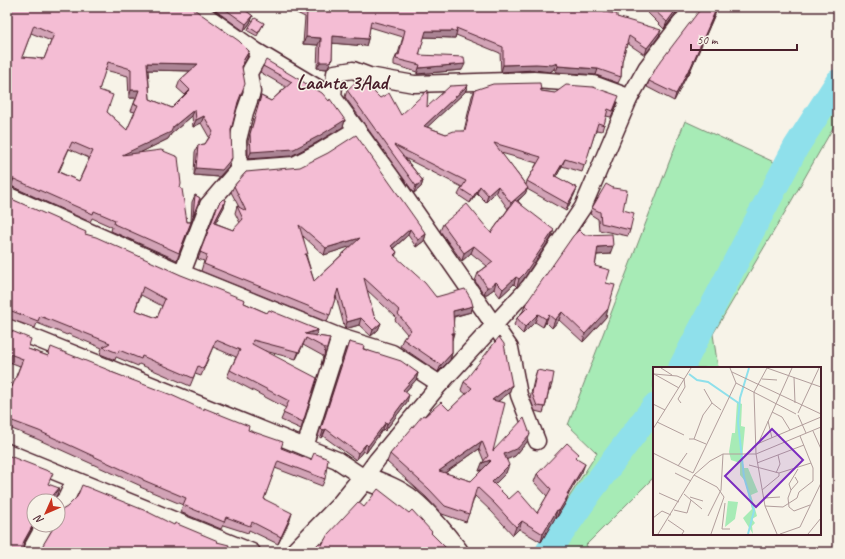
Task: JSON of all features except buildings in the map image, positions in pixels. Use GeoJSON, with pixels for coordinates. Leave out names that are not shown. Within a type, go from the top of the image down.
{"type":"FeatureCollection","features":[{"type":"Feature","properties":{"kind":"main road"},"geometry":{"type":"LineString","coordinates":[[297,552],[340,508],[364,478],[386,486],[410,500],[432,520],[457,552]]}},
{"type":"Feature","properties":{"kind":"street"},"geometry":{"type":"LineString","coordinates":[[194,7],[260,54],[333,97],[357,128],[510,348],[519,396],[537,440]]}},
{"type":"Feature","properties":{"kind":"street"},"geometry":{"type":"LineString","coordinates":[[7,327],[337,460],[364,478],[377,460],[440,384],[530,286],[583,207],[629,99],[647,67],[688,9]]}},
{"type":"Feature","properties":{"kind":"street"},"geometry":{"type":"LineString","coordinates":[[182,273],[208,205],[238,169],[238,140],[252,92],[249,73],[260,54]]}},
{"type":"Feature","properties":{"kind":"street"},"geometry":{"type":"LineString","coordinates":[[333,97],[336,73],[353,70],[369,76],[414,84],[534,80],[593,84],[622,94],[629,99]]}},
{"type":"Feature","properties":{"kind":"street"},"geometry":{"type":"LineString","coordinates":[[238,169],[294,165],[321,151],[357,128]]}},
{"type":"Feature","properties":{"kind":"street"},"geometry":{"type":"LineString","coordinates":[[7,195],[182,273],[340,337],[392,354],[440,384]]}},
{"type":"Feature","properties":{"kind":"street"},"geometry":{"type":"LineString","coordinates":[[305,447],[340,337]]}},
{"type":"Feature","properties":{"kind":"street"},"geometry":{"type":"LineString","coordinates":[[7,452],[252,552]]}},
{"type":"Feature","properties":{"kind":"street"},"geometry":{"type":"LineString","coordinates":[[66,499],[75,480]]}},
{"type":"Feature","properties":{"kind":"street"},"geometry":{"type":"LineString","coordinates":[[30,552],[41,533]]}},
{"type":"Feature","properties":{"kind":"green space"},"geometry":{"type":"Polygon","coordinates":[[[838,72],[838,119],[713,334],[718,367],[653,367],[653,478],[586,545],[591,552],[509,552],[535,551],[597,453],[568,425],[685,121],[776,163],[838,72]]]}},
{"type":"Feature","properties":{"kind":"waterway"},"geometry":{"type":"LineString","coordinates":[[682,367],[796,147],[838,82]]}},
{"type":"Feature","properties":{"kind":"waterway"},"geometry":{"type":"LineString","coordinates":[[548,552],[589,493],[653,408]]}},
{"type":"Feature","properties":{"kind":"district","name":"Laanta 3Aad"},"geometry":{"type":"Point","coordinates":[342,82]}}]}
